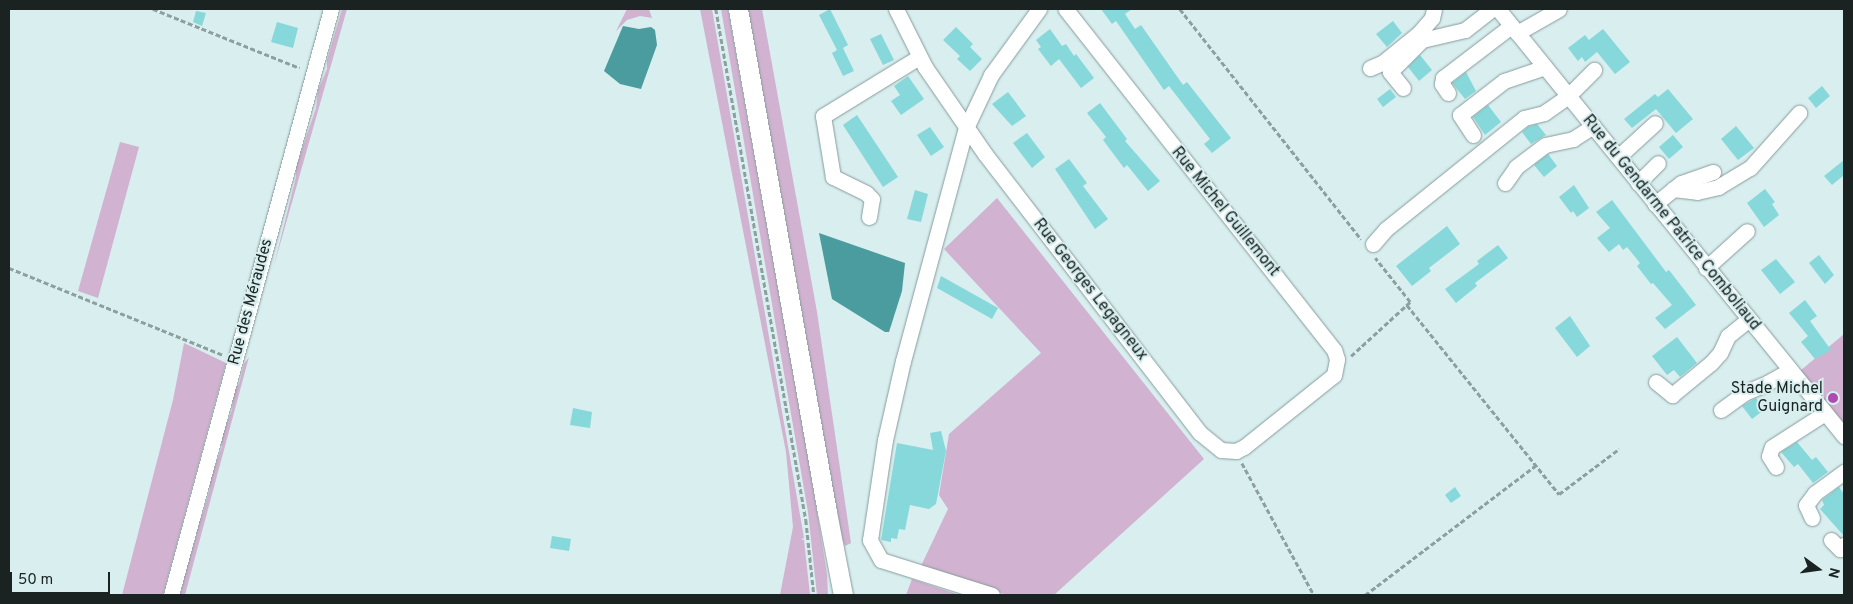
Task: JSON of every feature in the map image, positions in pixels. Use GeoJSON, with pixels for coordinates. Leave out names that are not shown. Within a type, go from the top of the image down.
{"type":"FeatureCollection","features":[{"type":"Feature","properties":{"kind":"main road"},"geometry":{"type":"LineString","coordinates":[[738,9],[843,595]]}},
{"type":"Feature","properties":{"kind":"main road"},"geometry":{"type":"LineString","coordinates":[[827,512],[833,595]]}},
{"type":"Feature","properties":{"kind":"street","name":"Rue des Méraudes"},"geometry":{"type":"LineString","coordinates":[[171,595],[331,9]]}},
{"type":"Feature","properties":{"kind":"street","name":"Rue Georges Legagneux"},"geometry":{"type":"LineString","coordinates":[[896,9],[919,57],[966,128],[1200,433],[1221,450],[1236,451]]}},
{"type":"Feature","properties":{"kind":"street"},"geometry":{"type":"LineString","coordinates":[[992,595],[881,560],[870,540],[885,440],[903,360],[966,128],[991,75],[1039,9]]}},
{"type":"Feature","properties":{"kind":"street","name":"Rue Michel Guillemont"},"geometry":{"type":"LineString","coordinates":[[1066,9],[1178,154],[1322,334],[1334,350],[1337,369]]}},
{"type":"Feature","properties":{"kind":"street"},"geometry":{"type":"LineString","coordinates":[[1370,68],[1382,63],[1419,33],[1432,18],[1434,9]]}},
{"type":"Feature","properties":{"kind":"street"},"geometry":{"type":"LineString","coordinates":[[1403,88],[1390,72],[1422,40],[1464,30],[1492,9]]}},
{"type":"Feature","properties":{"kind":"street","name":"Rue du Gendarme Patrice Comboliaud"},"geometry":{"type":"LineString","coordinates":[[1498,9],[1748,320],[1844,436]]}},
{"type":"Feature","properties":{"kind":"street"},"geometry":{"type":"LineString","coordinates":[[1448,93],[1442,84],[1443,78],[1514,29],[1558,9]]}},
{"type":"Feature","properties":{"kind":"street"},"geometry":{"type":"LineString","coordinates":[[869,217],[872,199],[866,193],[833,176],[823,116],[919,57]]}},
{"type":"Feature","properties":{"kind":"street"},"geometry":{"type":"LineString","coordinates":[[1473,135],[1460,115],[1504,81],[1545,67]]}},
{"type":"Feature","properties":{"kind":"street"},"geometry":{"type":"LineString","coordinates":[[1370,247],[1386,229],[1524,118],[1544,113],[1568,96],[1594,70]]}},
{"type":"Feature","properties":{"kind":"street"},"geometry":{"type":"LineString","coordinates":[[1674,189],[1697,192],[1718,187],[1750,168],[1800,113]]}},
{"type":"Feature","properties":{"kind":"street"},"geometry":{"type":"LineString","coordinates":[[1618,157],[1655,123]]}},
{"type":"Feature","properties":{"kind":"street"},"geometry":{"type":"LineString","coordinates":[[1505,183],[1516,167],[1545,145],[1573,139],[1593,126]]}},
{"type":"Feature","properties":{"kind":"street"},"geometry":{"type":"LineString","coordinates":[[1638,182],[1658,163]]}},
{"type":"Feature","properties":{"kind":"street"},"geometry":{"type":"LineString","coordinates":[[1655,204],[1681,183],[1713,172]]}},
{"type":"Feature","properties":{"kind":"street"},"geometry":{"type":"LineString","coordinates":[[1706,268],[1747,231]]}},
{"type":"Feature","properties":{"kind":"street"},"geometry":{"type":"LineString","coordinates":[[1656,382],[1672,395],[1711,363],[1720,353],[1728,336],[1748,320]]}},
{"type":"Feature","properties":{"kind":"street"},"geometry":{"type":"LineString","coordinates":[[1236,451],[1290,411],[1334,375],[1337,369]]}},
{"type":"Feature","properties":{"kind":"street"},"geometry":{"type":"LineString","coordinates":[[1721,410],[1744,393],[1790,370]]}},
{"type":"Feature","properties":{"kind":"street"},"geometry":{"type":"LineString","coordinates":[[1776,467],[1769,456],[1772,447],[1825,413]]}},
{"type":"Feature","properties":{"kind":"street"},"geometry":{"type":"LineString","coordinates":[[1812,518],[1806,505],[1815,493],[1844,472]]}},
{"type":"Feature","properties":{"kind":"path"},"geometry":{"type":"LineString","coordinates":[[153,9],[313,73]]}},
{"type":"Feature","properties":{"kind":"path"},"geometry":{"type":"LineString","coordinates":[[716,9],[804,510],[814,595]]}},
{"type":"Feature","properties":{"kind":"path"},"geometry":{"type":"LineString","coordinates":[[1180,9],[1370,247],[1410,302],[1337,369]]}},
{"type":"Feature","properties":{"kind":"path"},"geometry":{"type":"LineString","coordinates":[[9,268],[235,360]]}},
{"type":"Feature","properties":{"kind":"path"},"geometry":{"type":"LineString","coordinates":[[1407,305],[1559,494],[1618,449]]}},
{"type":"Feature","properties":{"kind":"path"},"geometry":{"type":"LineString","coordinates":[[1236,451],[1314,595]]}},
{"type":"Feature","properties":{"kind":"path"},"geometry":{"type":"LineString","coordinates":[[1365,595],[1536,465]]}},
{"type":"Feature","properties":{"kind":"shaded area"},"geometry":{"type":"Polygon","coordinates":[[[342,9],[347,9],[273,269],[296,177],[296,167],[316,108],[318,90],[327,69],[327,60],[342,9]]]}},
{"type":"Feature","properties":{"kind":"shaded area"},"geometry":{"type":"Polygon","coordinates":[[[627,9],[649,9],[652,18],[640,16],[627,20],[616,31],[627,9]]]}},
{"type":"Feature","properties":{"kind":"shaded area"},"geometry":{"type":"Polygon","coordinates":[[[700,9],[712,9],[804,538],[801,539],[804,540],[810,595],[780,595],[793,527],[786,452],[700,9]]]}},
{"type":"Feature","properties":{"kind":"shaded area"},"geometry":{"type":"Polygon","coordinates":[[[721,9],[728,9],[812,480],[827,574],[828,595],[817,595],[808,512],[721,9]]]}},
{"type":"Feature","properties":{"kind":"shaded area"},"geometry":{"type":"Polygon","coordinates":[[[747,9],[762,9],[817,312],[851,543],[845,546],[838,529],[747,9]]]}},
{"type":"Feature","properties":{"kind":"shaded area"},"geometry":{"type":"Polygon","coordinates":[[[120,142],[139,147],[98,298],[78,291],[120,142]]]}},
{"type":"Feature","properties":{"kind":"shaded area"},"geometry":{"type":"Polygon","coordinates":[[[997,198],[1204,459],[1054,595],[1007,595],[920,568],[948,509],[939,495],[949,434],[1041,353],[944,249],[997,198]]]}},
{"type":"Feature","properties":{"kind":"shaded area","name":"Stade Michel Guignard"},"geometry":{"type":"Polygon","coordinates":[[[1844,334],[1844,426],[1800,371],[1844,334]]]}},
{"type":"Feature","properties":{"kind":"shaded area"},"geometry":{"type":"Polygon","coordinates":[[[184,343],[226,363],[163,595],[122,595],[173,400],[184,343]]]}},
{"type":"Feature","properties":{"kind":"shaded area"},"geometry":{"type":"Polygon","coordinates":[[[249,357],[185,595],[180,595],[183,577],[197,534],[195,531],[202,516],[210,489],[209,482],[222,447],[220,441],[232,410],[234,389],[239,384],[244,364],[249,357]]]}},
{"type":"Feature","properties":{"kind":"shaded area"},"geometry":{"type":"Polygon","coordinates":[[[912,579],[959,595],[906,595],[912,579]]]}},
{"type":"Feature","properties":{"kind":"water"},"geometry":{"type":"Polygon","coordinates":[[[623,26],[639,29],[651,27],[655,30],[657,45],[641,89],[620,84],[604,71],[623,26]]]}},
{"type":"Feature","properties":{"kind":"water"},"geometry":{"type":"Polygon","coordinates":[[[819,233],[905,263],[902,291],[889,332],[885,332],[832,299],[819,233]]]}},
{"type":"Feature","properties":{"kind":"building"},"geometry":{"type":"Polygon","coordinates":[[[830,9],[848,45],[843,48],[854,71],[843,76],[832,53],[837,50],[819,15],[830,9]]]}},
{"type":"Feature","properties":{"kind":"building"},"geometry":{"type":"Polygon","coordinates":[[[1101,9],[1132,9],[1125,14],[1135,29],[1141,25],[1183,85],[1187,82],[1231,138],[1212,153],[1204,144],[1210,139],[1169,86],[1164,90],[1116,21],[1112,24],[1101,9]]]}},
{"type":"Feature","properties":{"kind":"building"},"geometry":{"type":"Polygon","coordinates":[[[196,11],[206,13],[202,26],[193,22],[196,11]]]}},
{"type":"Feature","properties":{"kind":"building"},"geometry":{"type":"Polygon","coordinates":[[[1393,21],[1402,33],[1387,47],[1376,34],[1393,21]]]}},
{"type":"Feature","properties":{"kind":"building"},"geometry":{"type":"Polygon","coordinates":[[[277,22],[298,28],[293,48],[271,42],[277,22]]]}},
{"type":"Feature","properties":{"kind":"building"},"geometry":{"type":"Polygon","coordinates":[[[956,27],[973,44],[970,47],[982,59],[970,71],[957,59],[960,56],[943,40],[956,27]]]}},
{"type":"Feature","properties":{"kind":"building"},"geometry":{"type":"Polygon","coordinates":[[[1050,29],[1062,46],[1066,44],[1074,56],[1076,54],[1094,78],[1081,88],[1059,59],[1051,66],[1038,49],[1041,47],[1036,40],[1050,29]]]}},
{"type":"Feature","properties":{"kind":"building"},"geometry":{"type":"Polygon","coordinates":[[[1603,29],[1630,62],[1615,74],[1597,52],[1585,62],[1582,57],[1578,61],[1568,48],[1585,35],[1589,40],[1603,29]]]}},
{"type":"Feature","properties":{"kind":"building"},"geometry":{"type":"Polygon","coordinates":[[[881,34],[894,60],[883,65],[870,39],[881,34]]]}},
{"type":"Feature","properties":{"kind":"building"},"geometry":{"type":"Polygon","coordinates":[[[1420,55],[1432,70],[1419,81],[1408,67],[1420,55]]]}},
{"type":"Feature","properties":{"kind":"building"},"geometry":{"type":"Polygon","coordinates":[[[1466,72],[1476,91],[1465,99],[1452,83],[1466,72]]]}},
{"type":"Feature","properties":{"kind":"building"},"geometry":{"type":"Polygon","coordinates":[[[908,76],[924,99],[901,115],[891,101],[900,95],[894,86],[908,76]]]}},
{"type":"Feature","properties":{"kind":"building"},"geometry":{"type":"Polygon","coordinates":[[[1822,86],[1830,96],[1816,108],[1808,98],[1822,86]]]}},
{"type":"Feature","properties":{"kind":"building"},"geometry":{"type":"Polygon","coordinates":[[[1390,89],[1396,97],[1383,107],[1377,99],[1390,89]]]}},
{"type":"Feature","properties":{"kind":"building"},"geometry":{"type":"Polygon","coordinates":[[[1668,89],[1693,119],[1676,133],[1656,109],[1632,128],[1624,119],[1655,94],[1658,97],[1668,89]]]}},
{"type":"Feature","properties":{"kind":"building"},"geometry":{"type":"Polygon","coordinates":[[[1008,92],[1026,116],[1012,126],[992,104],[1008,92]]]}},
{"type":"Feature","properties":{"kind":"building"},"geometry":{"type":"Polygon","coordinates":[[[1100,103],[1127,139],[1125,141],[1160,181],[1148,191],[1127,165],[1124,168],[1103,140],[1106,137],[1087,113],[1100,103]]]}},
{"type":"Feature","properties":{"kind":"building"},"geometry":{"type":"Polygon","coordinates":[[[1488,105],[1501,122],[1485,135],[1473,117],[1488,105]]]}},
{"type":"Feature","properties":{"kind":"building"},"geometry":{"type":"Polygon","coordinates":[[[857,115],[898,177],[883,187],[843,125],[857,115]]]}},
{"type":"Feature","properties":{"kind":"building"},"geometry":{"type":"Polygon","coordinates":[[[1537,124],[1546,135],[1531,144],[1522,132],[1528,127],[1537,124]]]}},
{"type":"Feature","properties":{"kind":"building"},"geometry":{"type":"Polygon","coordinates":[[[1736,126],[1754,148],[1738,160],[1721,139],[1736,126]]]}},
{"type":"Feature","properties":{"kind":"building"},"geometry":{"type":"Polygon","coordinates":[[[930,127],[944,147],[931,156],[917,135],[930,127]]]}},
{"type":"Feature","properties":{"kind":"building"},"geometry":{"type":"Polygon","coordinates":[[[1027,133],[1045,157],[1032,168],[1013,143],[1027,133]]]}},
{"type":"Feature","properties":{"kind":"building"},"geometry":{"type":"Polygon","coordinates":[[[1673,135],[1683,147],[1669,159],[1659,147],[1673,135]]]}},
{"type":"Feature","properties":{"kind":"building"},"geometry":{"type":"Polygon","coordinates":[[[1548,154],[1557,166],[1544,177],[1534,165],[1548,154]]]}},
{"type":"Feature","properties":{"kind":"building"},"geometry":{"type":"Polygon","coordinates":[[[1069,159],[1087,183],[1083,186],[1108,219],[1095,229],[1055,169],[1069,159]]]}},
{"type":"Feature","properties":{"kind":"building"},"geometry":{"type":"Polygon","coordinates":[[[1844,160],[1844,175],[1832,185],[1824,176],[1844,160]]]}},
{"type":"Feature","properties":{"kind":"building"},"geometry":{"type":"Polygon","coordinates":[[[1574,185],[1589,208],[1577,217],[1573,211],[1571,213],[1559,197],[1574,185]]]}},
{"type":"Feature","properties":{"kind":"building"},"geometry":{"type":"Polygon","coordinates":[[[1765,189],[1775,202],[1772,204],[1779,215],[1764,227],[1747,203],[1765,189]]]}},
{"type":"Feature","properties":{"kind":"building"},"geometry":{"type":"Polygon","coordinates":[[[915,190],[928,194],[921,222],[907,219],[915,190]]]}},
{"type":"Feature","properties":{"kind":"building"},"geometry":{"type":"Polygon","coordinates":[[[1612,200],[1666,272],[1669,270],[1696,305],[1665,329],[1655,318],[1672,305],[1653,283],[1651,284],[1637,266],[1640,263],[1627,247],[1623,250],[1619,244],[1609,252],[1597,238],[1610,228],[1596,212],[1612,200]]]}},
{"type":"Feature","properties":{"kind":"building"},"geometry":{"type":"Polygon","coordinates":[[[1447,226],[1460,244],[1429,268],[1431,271],[1412,286],[1396,266],[1447,226]]]}},
{"type":"Feature","properties":{"kind":"building"},"geometry":{"type":"Polygon","coordinates":[[[1498,245],[1508,258],[1475,283],[1477,286],[1456,303],[1445,289],[1479,264],[1477,261],[1498,245]]]}},
{"type":"Feature","properties":{"kind":"building"},"geometry":{"type":"Polygon","coordinates":[[[1819,255],[1834,275],[1825,284],[1809,263],[1819,255]]]}},
{"type":"Feature","properties":{"kind":"building"},"geometry":{"type":"Polygon","coordinates":[[[1776,259],[1795,282],[1780,294],[1761,270],[1776,259]]]}},
{"type":"Feature","properties":{"kind":"building"},"geometry":{"type":"Polygon","coordinates":[[[941,276],[998,308],[992,319],[937,288],[941,276]]]}},
{"type":"Feature","properties":{"kind":"building"},"geometry":{"type":"Polygon","coordinates":[[[1805,300],[1817,316],[1810,321],[1831,350],[1815,359],[1801,342],[1808,336],[1789,313],[1805,300]]]}},
{"type":"Feature","properties":{"kind":"building"},"geometry":{"type":"Polygon","coordinates":[[[1570,316],[1590,346],[1577,357],[1555,328],[1570,316]]]}},
{"type":"Feature","properties":{"kind":"building"},"geometry":{"type":"Polygon","coordinates":[[[1677,337],[1697,363],[1680,377],[1674,370],[1667,375],[1652,356],[1677,337]]]}},
{"type":"Feature","properties":{"kind":"building"},"geometry":{"type":"Polygon","coordinates":[[[1756,398],[1764,410],[1752,419],[1742,406],[1756,398]]]}},
{"type":"Feature","properties":{"kind":"building"},"geometry":{"type":"Polygon","coordinates":[[[573,408],[592,412],[590,428],[570,425],[573,408]]]}},
{"type":"Feature","properties":{"kind":"building"},"geometry":{"type":"Polygon","coordinates":[[[941,431],[946,451],[936,504],[929,509],[910,505],[905,530],[899,529],[897,539],[891,538],[891,542],[881,540],[897,443],[933,450],[930,433],[941,431]]]}},
{"type":"Feature","properties":{"kind":"building"},"geometry":{"type":"Polygon","coordinates":[[[1797,442],[1812,460],[1816,457],[1828,472],[1813,483],[1798,464],[1794,467],[1781,452],[1797,442]]]}},
{"type":"Feature","properties":{"kind":"building"},"geometry":{"type":"Polygon","coordinates":[[[1455,487],[1461,496],[1451,503],[1445,495],[1455,487]]]}},
{"type":"Feature","properties":{"kind":"building"},"geometry":{"type":"Polygon","coordinates":[[[1839,487],[1844,494],[1844,536],[1820,509],[1824,505],[1822,500],[1839,487]]]}},
{"type":"Feature","properties":{"kind":"building"},"geometry":{"type":"Polygon","coordinates":[[[552,536],[571,539],[569,551],[550,548],[552,536]]]}},
{"type":"Feature","properties":{"kind":"place","name":"Stade Michel Guignard"},"geometry":{"type":"Point","coordinates":[1833,398]}}]}
